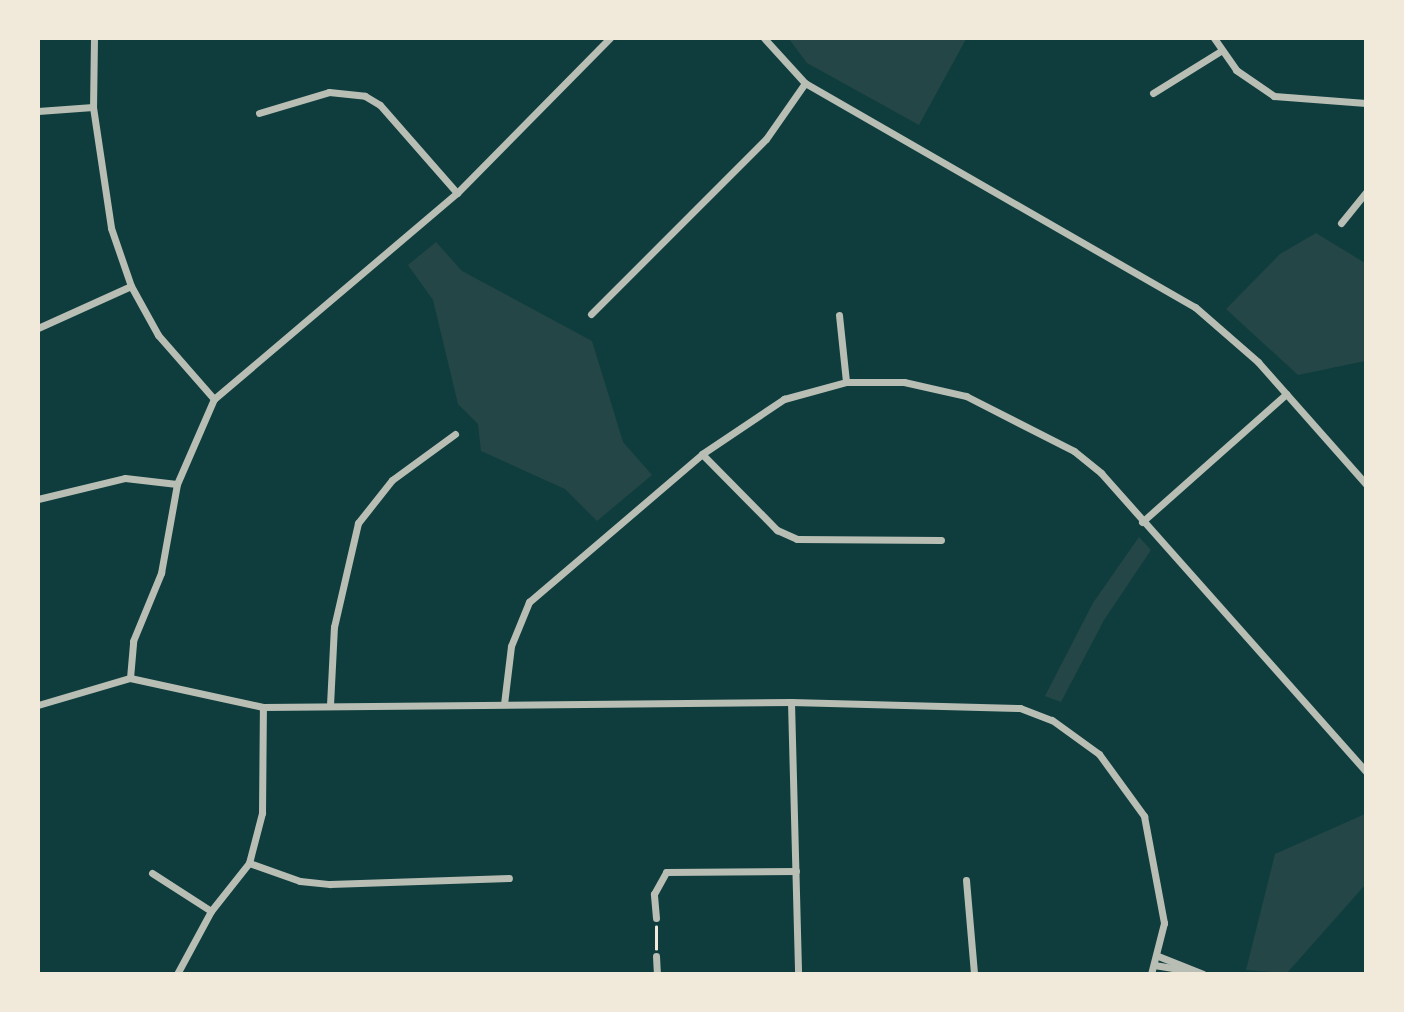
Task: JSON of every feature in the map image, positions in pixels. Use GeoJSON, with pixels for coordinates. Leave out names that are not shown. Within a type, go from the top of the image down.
{"type":"FeatureCollection","features":[{"type":"Feature","properties":{"kind":"street"},"geometry":{"type":"LineString","coordinates":[[94,38],[93,107],[108,216],[131,286],[182,368],[214,399]]}},
{"type":"Feature","properties":{"kind":"street"},"geometry":{"type":"LineString","coordinates":[[130,678],[133,641],[161,573],[177,484],[214,399],[457,193],[610,38]]}},
{"type":"Feature","properties":{"kind":"street"},"geometry":{"type":"LineString","coordinates":[[764,38],[805,83],[1157,280],[1220,326],[1286,394],[1366,484]]}},
{"type":"Feature","properties":{"kind":"street"},"geometry":{"type":"LineString","coordinates":[[1214,38],[1219,52],[1274,96],[1366,103]]}},
{"type":"Feature","properties":{"kind":"street"},"geometry":{"type":"LineString","coordinates":[[1153,93],[1219,52]]}},
{"type":"Feature","properties":{"kind":"street"},"geometry":{"type":"LineString","coordinates":[[592,314],[766,139],[805,83]]}},
{"type":"Feature","properties":{"kind":"street"},"geometry":{"type":"LineString","coordinates":[[259,113],[329,92],[365,96],[457,193]]}},
{"type":"Feature","properties":{"kind":"street"},"geometry":{"type":"LineString","coordinates":[[38,111],[93,107]]}},
{"type":"Feature","properties":{"kind":"street"},"geometry":{"type":"LineString","coordinates":[[1340,223],[1366,192]]}},
{"type":"Feature","properties":{"kind":"street"},"geometry":{"type":"LineString","coordinates":[[38,328],[131,286]]}},
{"type":"Feature","properties":{"kind":"street"},"geometry":{"type":"LineString","coordinates":[[839,315],[846,382]]}},
{"type":"Feature","properties":{"kind":"street"},"geometry":{"type":"LineString","coordinates":[[504,704],[511,646],[529,602],[702,454],[784,399],[846,382],[904,382],[966,396],[1074,451],[1142,522],[1366,771]]}},
{"type":"Feature","properties":{"kind":"street"},"geometry":{"type":"LineString","coordinates":[[1142,522],[1286,394]]}},
{"type":"Feature","properties":{"kind":"street"},"geometry":{"type":"LineString","coordinates":[[330,705],[334,628],[358,523],[392,481],[455,434]]}},
{"type":"Feature","properties":{"kind":"street"},"geometry":{"type":"LineString","coordinates":[[702,454],[777,530],[797,539],[941,540]]}},
{"type":"Feature","properties":{"kind":"street"},"geometry":{"type":"LineString","coordinates":[[38,499],[125,478],[177,484]]}},
{"type":"Feature","properties":{"kind":"street"},"geometry":{"type":"LineString","coordinates":[[38,705],[130,678],[263,707],[791,702],[986,704],[1020,708],[1078,736],[1115,772],[1144,816],[1163,896],[1158,956],[1153,969],[1200,972]]}},
{"type":"Feature","properties":{"kind":"street"},"geometry":{"type":"LineString","coordinates":[[791,702],[798,974]]}},
{"type":"Feature","properties":{"kind":"street"},"geometry":{"type":"LineString","coordinates":[[177,974],[211,911],[249,863],[262,813],[263,707]]}},
{"type":"Feature","properties":{"kind":"street"},"geometry":{"type":"LineString","coordinates":[[249,863],[300,881],[331,884],[509,878]]}},
{"type":"Feature","properties":{"kind":"street"},"geometry":{"type":"LineString","coordinates":[[656,918],[659,882],[680,869],[748,876],[796,872]]}},
{"type":"Feature","properties":{"kind":"street"},"geometry":{"type":"LineString","coordinates":[[152,873],[211,911]]}},
{"type":"Feature","properties":{"kind":"street"},"geometry":{"type":"LineString","coordinates":[[966,880],[974,974]]}},
{"type":"Feature","properties":{"kind":"street"},"geometry":{"type":"LineString","coordinates":[[656,956],[657,974]]}},
{"type":"Feature","properties":{"kind":"street"},"geometry":{"type":"LineString","coordinates":[[1158,956],[1200,972]]}},
{"type":"Feature","properties":{"kind":"path"},"geometry":{"type":"LineString","coordinates":[[656,918],[656,956]]}},
{"type":"Feature","properties":{"kind":"shaded area"},"geometry":{"type":"Polygon","coordinates":[[[789,39],[966,39],[919,125],[807,63],[789,39]]]}},
{"type":"Feature","properties":{"kind":"shaded area"},"geometry":{"type":"Polygon","coordinates":[[[1316,233],[1365,263],[1365,361],[1298,375],[1226,309],[1280,254],[1316,233]]]}},
{"type":"Feature","properties":{"kind":"shaded area"},"geometry":{"type":"Polygon","coordinates":[[[436,242],[462,271],[592,341],[623,442],[652,475],[597,521],[565,489],[481,451],[478,424],[458,404],[433,300],[408,265],[436,242]]]}},
{"type":"Feature","properties":{"kind":"shaded area"},"geometry":{"type":"Polygon","coordinates":[[[1139,537],[1151,550],[1104,620],[1061,702],[1045,696],[1093,603],[1139,537]]]}},
{"type":"Feature","properties":{"kind":"shaded area"},"geometry":{"type":"Polygon","coordinates":[[[1365,814],[1365,885],[1287,973],[1246,970],[1275,854],[1365,814]]]}}]}
